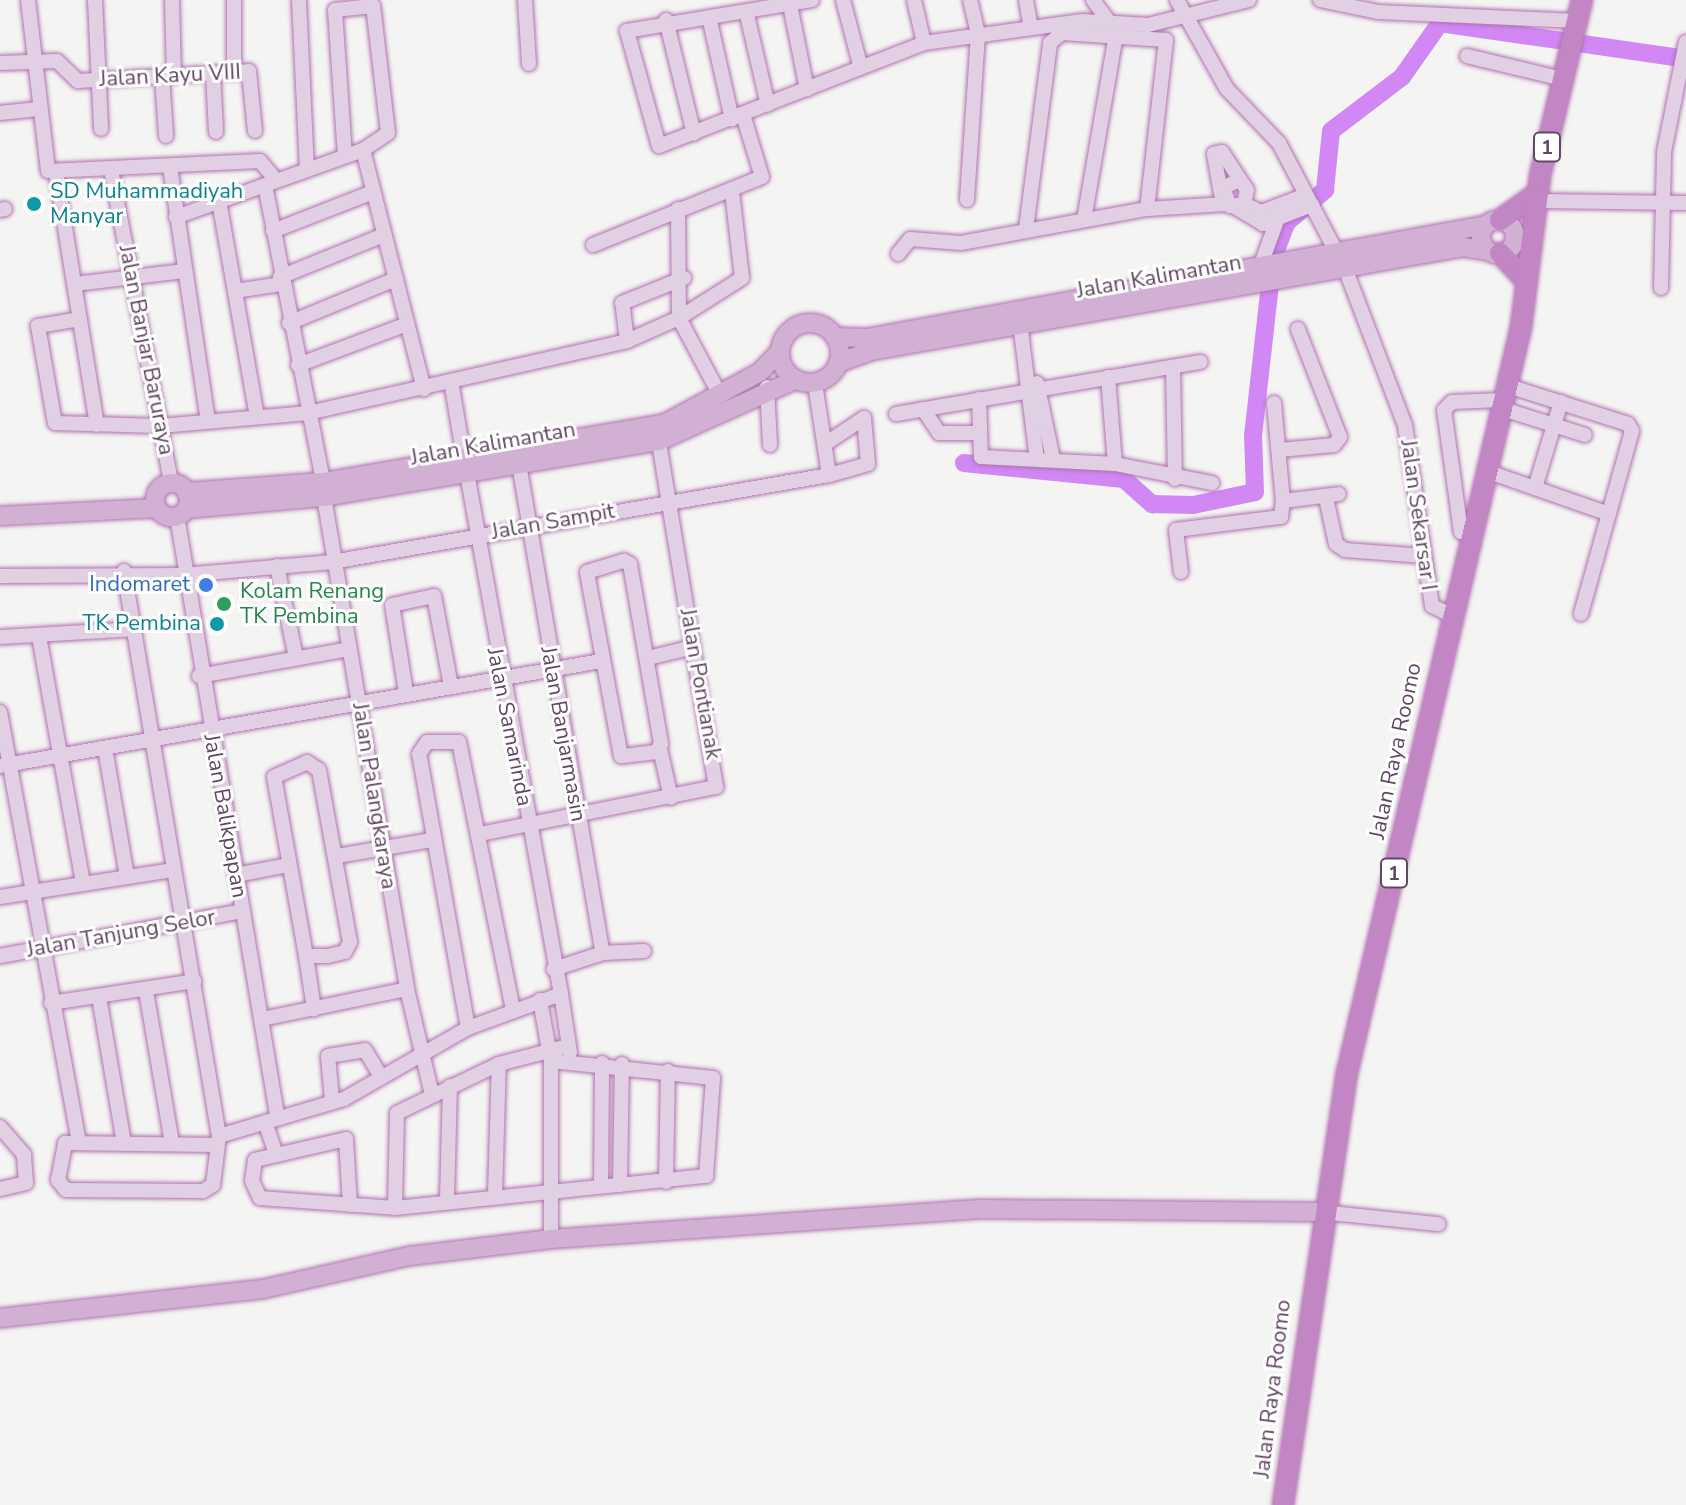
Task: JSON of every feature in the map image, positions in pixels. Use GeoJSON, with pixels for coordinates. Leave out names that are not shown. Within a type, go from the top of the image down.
{"type":"FeatureCollection","features":[{"type":"Feature","properties":{"kind":"highway","name":"1"},"geometry":{"type":"LineString","coordinates":[[1513,245],[1537,197],[1582,0]]}},
{"type":"Feature","properties":{"kind":"highway"},"geometry":{"type":"LineString","coordinates":[[1498,223],[1537,197]]}},
{"type":"Feature","properties":{"kind":"highway"},"geometry":{"type":"LineString","coordinates":[[1513,245],[1526,281]]}},
{"type":"Feature","properties":{"kind":"highway","name":"Jalan Raya Roomo"},"geometry":{"type":"LineString","coordinates":[[1283,1505],[1321,1212],[1526,281],[1513,245]]}},
{"type":"Feature","properties":{"kind":"main road","name":"Jalan Kalimantan"},"geometry":{"type":"LineString","coordinates":[[1342,262],[1498,223],[1513,245]]}},
{"type":"Feature","properties":{"kind":"main road"},"geometry":{"type":"LineString","coordinates":[[1498,223],[1481,236],[1513,245]]}},
{"type":"Feature","properties":{"kind":"main road","name":"Jalan Kalimantan"},"geometry":{"type":"LineString","coordinates":[[835,337],[867,338],[1020,318],[1342,262],[1463,247],[1513,245]]}},
{"type":"Feature","properties":{"kind":"main road","name":"Jalan Kalimantan"},"geometry":{"type":"LineString","coordinates":[[838,363],[1020,318]]}},
{"type":"Feature","properties":{"kind":"main road"},"geometry":{"type":"LineString","coordinates":[[801,324],[820,325],[835,337],[838,363],[815,383],[795,380],[779,352],[786,335],[801,324]]}},
{"type":"Feature","properties":{"kind":"main road","name":"Jalan Kalimantan"},"geometry":{"type":"LineString","coordinates":[[465,465],[519,464],[664,424],[720,395],[779,352]]}},
{"type":"Feature","properties":{"kind":"main road","name":"Jalan Kalimantan"},"geometry":{"type":"LineString","coordinates":[[180,500],[324,490],[596,443],[659,441],[767,387],[795,380]]}},
{"type":"Feature","properties":{"kind":"main road"},"geometry":{"type":"LineString","coordinates":[[0,516],[180,500]]}},
{"type":"Feature","properties":{"kind":"main road"},"geometry":{"type":"LineString","coordinates":[[0,505],[180,500]]}},
{"type":"Feature","properties":{"kind":"main road"},"geometry":{"type":"LineString","coordinates":[[0,1318],[263,1289],[410,1256],[550,1232],[980,1209],[1321,1212]]}},
{"type":"Feature","properties":{"kind":"street"},"geometry":{"type":"LineString","coordinates":[[28,0],[45,167],[56,172],[266,161],[270,182]]}},
{"type":"Feature","properties":{"kind":"street"},"geometry":{"type":"LineString","coordinates":[[95,0],[101,129]]}},
{"type":"Feature","properties":{"kind":"street"},"geometry":{"type":"LineString","coordinates":[[166,136],[172,0]]}},
{"type":"Feature","properties":{"kind":"street"},"geometry":{"type":"LineString","coordinates":[[234,0],[234,71]]}},
{"type":"Feature","properties":{"kind":"street"},"geometry":{"type":"LineString","coordinates":[[299,0],[307,168]]}},
{"type":"Feature","properties":{"kind":"street"},"geometry":{"type":"LineString","coordinates":[[525,0],[529,64]]}},
{"type":"Feature","properties":{"kind":"street"},"geometry":{"type":"LineString","coordinates":[[812,0],[747,15],[666,20],[631,28],[626,37],[659,146],[924,43],[1031,27],[1113,29],[1166,40],[1147,209]]}},
{"type":"Feature","properties":{"kind":"street"},"geometry":{"type":"LineString","coordinates":[[843,0],[861,68]]}},
{"type":"Feature","properties":{"kind":"street"},"geometry":{"type":"LineString","coordinates":[[914,0],[924,43]]}},
{"type":"Feature","properties":{"kind":"street"},"geometry":{"type":"LineString","coordinates":[[967,200],[978,34],[970,0]]}},
{"type":"Feature","properties":{"kind":"street"},"geometry":{"type":"LineString","coordinates":[[1026,0],[1031,27]]}},
{"type":"Feature","properties":{"kind":"street"},"geometry":{"type":"LineString","coordinates":[[1084,220],[1113,29],[1093,0]]}},
{"type":"Feature","properties":{"kind":"street","name":"Jalan Sekarsar I"},"geometry":{"type":"LineString","coordinates":[[1177,0],[1227,89],[1279,143],[1342,262],[1405,425],[1432,606],[1451,615]]}},
{"type":"Feature","properties":{"kind":"street"},"geometry":{"type":"LineString","coordinates":[[1026,229],[1053,36],[1187,20],[1206,6],[1249,0]]}},
{"type":"Feature","properties":{"kind":"street"},"geometry":{"type":"LineString","coordinates":[[1320,0],[1378,12],[1576,24]]}},
{"type":"Feature","properties":{"kind":"street"},"geometry":{"type":"LineString","coordinates":[[176,217],[363,150],[388,132],[370,5],[335,10],[345,156]]}},
{"type":"Feature","properties":{"kind":"street"},"geometry":{"type":"LineString","coordinates":[[790,5],[807,89]]}},
{"type":"Feature","properties":{"kind":"street"},"geometry":{"type":"LineString","coordinates":[[747,15],[768,105]]}},
{"type":"Feature","properties":{"kind":"street"},"geometry":{"type":"LineString","coordinates":[[593,245],[762,177],[738,117],[709,17]]}},
{"type":"Feature","properties":{"kind":"street"},"geometry":{"type":"LineString","coordinates":[[666,20],[694,134]]}},
{"type":"Feature","properties":{"kind":"street"},"geometry":{"type":"LineString","coordinates":[[1661,288],[1663,203],[1682,52]]}},
{"type":"Feature","properties":{"kind":"street"},"geometry":{"type":"LineString","coordinates":[[1467,56],[1563,79]]}},
{"type":"Feature","properties":{"kind":"street","name":"Jalan Kayu VIII"},"geometry":{"type":"LineString","coordinates":[[0,63],[57,61],[74,80],[253,72],[255,131]]}},
{"type":"Feature","properties":{"kind":"street"},"geometry":{"type":"LineString","coordinates":[[213,73],[216,132]]}},
{"type":"Feature","properties":{"kind":"street"},"geometry":{"type":"LineString","coordinates":[[0,113],[38,109]]}},
{"type":"Feature","properties":{"kind":"street"},"geometry":{"type":"LineString","coordinates":[[363,150],[424,389]]}},
{"type":"Feature","properties":{"kind":"street"},"geometry":{"type":"LineString","coordinates":[[1222,152],[1237,181],[1247,190],[1232,202],[1214,154],[1222,152]]}},
{"type":"Feature","properties":{"kind":"street"},"geometry":{"type":"LineString","coordinates":[[170,167],[208,420]]}},
{"type":"Feature","properties":{"kind":"street","name":"Jalan Banjar Baruraya"},"geometry":{"type":"LineString","coordinates":[[111,170],[160,426],[180,500]]}},
{"type":"Feature","properties":{"kind":"street"},"geometry":{"type":"LineString","coordinates":[[56,172],[97,425]]}},
{"type":"Feature","properties":{"kind":"street"},"geometry":{"type":"LineString","coordinates":[[1232,202],[1237,181]]}},
{"type":"Feature","properties":{"kind":"street","name":"Jalan Palangkaraya"},"geometry":{"type":"LineString","coordinates":[[270,182],[273,231],[281,280],[324,490],[332,562],[407,989],[432,1095]]}},
{"type":"Feature","properties":{"kind":"street"},"geometry":{"type":"LineString","coordinates":[[80,319],[37,329],[55,423],[160,426],[308,413],[627,341],[679,318],[742,278],[732,191]]}},
{"type":"Feature","properties":{"kind":"street"},"geometry":{"type":"LineString","coordinates":[[273,231],[373,192]]}},
{"type":"Feature","properties":{"kind":"street"},"geometry":{"type":"LineString","coordinates":[[1537,197],[1686,203]]}},
{"type":"Feature","properties":{"kind":"street"},"geometry":{"type":"LineString","coordinates":[[898,254],[910,239],[953,244],[1147,209],[1232,202],[1256,212],[1283,211],[1309,200]]}},
{"type":"Feature","properties":{"kind":"street"},"geometry":{"type":"LineString","coordinates":[[219,201],[257,417]]}},
{"type":"Feature","properties":{"kind":"street"},"geometry":{"type":"LineString","coordinates":[[678,209],[684,278],[679,318],[720,395]]}},
{"type":"Feature","properties":{"kind":"street"},"geometry":{"type":"LineString","coordinates":[[1269,274],[1283,211]]}},
{"type":"Feature","properties":{"kind":"street"},"geometry":{"type":"LineString","coordinates":[[235,291],[281,280],[384,235]]}},
{"type":"Feature","properties":{"kind":"street"},"geometry":{"type":"LineString","coordinates":[[75,284],[184,271]]}},
{"type":"Feature","properties":{"kind":"street"},"geometry":{"type":"LineString","coordinates":[[627,341],[622,303],[684,278]]}},
{"type":"Feature","properties":{"kind":"street"},"geometry":{"type":"LineString","coordinates":[[289,323],[396,279]]}},
{"type":"Feature","properties":{"kind":"street"},"geometry":{"type":"LineString","coordinates":[[1020,318],[1033,390],[1053,459]]}},
{"type":"Feature","properties":{"kind":"street"},"geometry":{"type":"LineString","coordinates":[[298,365],[407,324]]}},
{"type":"Feature","properties":{"kind":"street"},"geometry":{"type":"LineString","coordinates":[[1280,450],[1334,445],[1340,437],[1298,329]]}},
{"type":"Feature","properties":{"kind":"street"},"geometry":{"type":"LineString","coordinates":[[896,414],[1201,362]]}},
{"type":"Feature","properties":{"kind":"street"},"geometry":{"type":"LineString","coordinates":[[1173,367],[1175,479]]}},
{"type":"Feature","properties":{"kind":"street"},"geometry":{"type":"LineString","coordinates":[[1108,377],[1115,464]]}},
{"type":"Feature","properties":{"kind":"street","name":"Jalan Samarinda"},"geometry":{"type":"LineString","coordinates":[[451,381],[499,679],[529,825],[568,1046],[574,1063]]}},
{"type":"Feature","properties":{"kind":"street"},"geometry":{"type":"LineString","coordinates":[[815,383],[829,475]]}},
{"type":"Feature","properties":{"kind":"street"},"geometry":{"type":"LineString","coordinates":[[767,387],[770,445]]}},
{"type":"Feature","properties":{"kind":"street"},"geometry":{"type":"LineString","coordinates":[[1033,390],[1037,459]]}},
{"type":"Feature","properties":{"kind":"street"},"geometry":{"type":"LineString","coordinates":[[1502,398],[1553,428],[1585,435]]}},
{"type":"Feature","properties":{"kind":"street"},"geometry":{"type":"LineString","coordinates":[[1471,534],[1461,532],[1444,410],[1452,402],[1502,398],[1561,402],[1632,431],[1581,614]]}},
{"type":"Feature","properties":{"kind":"street"},"geometry":{"type":"LineString","coordinates":[[979,399],[976,433],[981,457],[1115,464],[1175,479],[1212,483]]}},
{"type":"Feature","properties":{"kind":"street"},"geometry":{"type":"LineString","coordinates":[[1535,488],[1561,402]]}},
{"type":"Feature","properties":{"kind":"street"},"geometry":{"type":"LineString","coordinates":[[1181,572],[1176,530],[1281,517],[1280,450],[1274,403]]}},
{"type":"Feature","properties":{"kind":"street"},"geometry":{"type":"LineString","coordinates":[[923,409],[939,433],[976,433]]}},
{"type":"Feature","properties":{"kind":"street","name":"Jalan Sampit"},"geometry":{"type":"LineString","coordinates":[[0,576],[124,571],[184,575],[332,562],[829,475],[868,464],[864,418],[825,444]]}},
{"type":"Feature","properties":{"kind":"street","name":"Jalan Pontianak"},"geometry":{"type":"LineString","coordinates":[[480,834],[707,791],[717,782],[659,441]]}},
{"type":"Feature","properties":{"kind":"street","name":"Jalan Banjarmasin"},"geometry":{"type":"LineString","coordinates":[[519,464],[527,527],[603,953]]}},
{"type":"Feature","properties":{"kind":"street"},"geometry":{"type":"LineString","coordinates":[[1486,471],[1609,514]]}},
{"type":"Feature","properties":{"kind":"street"},"geometry":{"type":"LineString","coordinates":[[1283,501],[1333,496],[1336,544],[1345,550],[1424,556]]}},
{"type":"Feature","properties":{"kind":"street","name":"Jalan Balikpapan"},"geometry":{"type":"LineString","coordinates":[[180,500],[184,575],[199,676],[262,1019],[275,1151]]}},
{"type":"Feature","properties":{"kind":"street"},"geometry":{"type":"LineString","coordinates":[[660,749],[618,754],[587,572],[624,561],[648,658],[660,749],[671,798]]}},
{"type":"Feature","properties":{"kind":"street"},"geometry":{"type":"LineString","coordinates":[[277,566],[296,658]]}},
{"type":"Feature","properties":{"kind":"street"},"geometry":{"type":"LineString","coordinates":[[124,571],[172,870],[194,981],[217,1140],[213,1185],[203,1191],[66,1190],[58,1180],[58,1149],[79,1143],[217,1140],[271,1118],[363,1090],[380,1075],[421,1057],[468,1028],[540,1000],[557,981],[603,953],[644,951]]}},
{"type":"Feature","properties":{"kind":"street"},"geometry":{"type":"LineString","coordinates":[[406,692],[392,605],[434,596],[451,686]]}},
{"type":"Feature","properties":{"kind":"street"},"geometry":{"type":"LineString","coordinates":[[0,637],[134,629]]}},
{"type":"Feature","properties":{"kind":"street"},"geometry":{"type":"LineString","coordinates":[[39,636],[63,755],[83,883]]}},
{"type":"Feature","properties":{"kind":"street"},"geometry":{"type":"LineString","coordinates":[[648,658],[693,647]]}},
{"type":"Feature","properties":{"kind":"street"},"geometry":{"type":"LineString","coordinates":[[199,676],[349,649]]}},
{"type":"Feature","properties":{"kind":"street"},"geometry":{"type":"LineString","coordinates":[[4,765],[153,741],[358,700],[601,661]]}},
{"type":"Feature","properties":{"kind":"street"},"geometry":{"type":"LineString","coordinates":[[0,712],[4,765],[79,1143]]}},
{"type":"Feature","properties":{"kind":"street"},"geometry":{"type":"LineString","coordinates":[[468,1028],[419,754],[427,742],[451,737],[459,742],[513,1009]]}},
{"type":"Feature","properties":{"kind":"street"},"geometry":{"type":"LineString","coordinates":[[105,748],[127,877]]}},
{"type":"Feature","properties":{"kind":"street"},"geometry":{"type":"LineString","coordinates":[[306,956],[349,947],[337,856],[319,770],[307,762],[274,777],[314,1009]]}},
{"type":"Feature","properties":{"kind":"street"},"geometry":{"type":"LineString","coordinates":[[337,856],[432,840]]}},
{"type":"Feature","properties":{"kind":"street"},"geometry":{"type":"LineString","coordinates":[[236,875],[289,865]]}},
{"type":"Feature","properties":{"kind":"street"},"geometry":{"type":"LineString","coordinates":[[0,897],[172,870]]}},
{"type":"Feature","properties":{"kind":"street","name":"Jalan Tanjung Selor"},"geometry":{"type":"LineString","coordinates":[[0,956],[242,911]]}},
{"type":"Feature","properties":{"kind":"street"},"geometry":{"type":"LineString","coordinates":[[51,1003],[146,991],[194,981]]}},
{"type":"Feature","properties":{"kind":"street"},"geometry":{"type":"LineString","coordinates":[[262,1019],[407,989]]}},
{"type":"Feature","properties":{"kind":"street"},"geometry":{"type":"LineString","coordinates":[[146,991],[172,1143]]}},
{"type":"Feature","properties":{"kind":"street"},"geometry":{"type":"LineString","coordinates":[[99,997],[124,1144]]}},
{"type":"Feature","properties":{"kind":"street"},"geometry":{"type":"LineString","coordinates":[[540,1000],[550,1054],[550,1232]]}},
{"type":"Feature","properties":{"kind":"street"},"geometry":{"type":"LineString","coordinates":[[395,1208],[397,1113],[499,1064],[550,1054],[568,1046]]}},
{"type":"Feature","properties":{"kind":"street"},"geometry":{"type":"LineString","coordinates":[[332,1100],[328,1056],[365,1050],[380,1075]]}},
{"type":"Feature","properties":{"kind":"street"},"geometry":{"type":"LineString","coordinates":[[350,1205],[346,1139],[275,1151],[255,1160],[252,1181],[260,1198],[350,1205],[395,1208],[495,1195],[548,1197],[601,1186],[702,1179],[709,1172],[714,1082],[622,1064],[574,1063],[550,1054]]}},
{"type":"Feature","properties":{"kind":"street"},"geometry":{"type":"LineString","coordinates":[[601,1186],[602,1063]]}},
{"type":"Feature","properties":{"kind":"street"},"geometry":{"type":"LineString","coordinates":[[495,1195],[499,1064]]}},
{"type":"Feature","properties":{"kind":"street"},"geometry":{"type":"LineString","coordinates":[[620,1185],[622,1064]]}},
{"type":"Feature","properties":{"kind":"street"},"geometry":{"type":"LineString","coordinates":[[666,1182],[668,1071]]}},
{"type":"Feature","properties":{"kind":"street"},"geometry":{"type":"LineString","coordinates":[[447,1200],[450,1086]]}},
{"type":"Feature","properties":{"kind":"street"},"geometry":{"type":"LineString","coordinates":[[0,1127],[24,1155],[26,1183],[0,1189]]}},
{"type":"Feature","properties":{"kind":"street"},"geometry":{"type":"LineString","coordinates":[[1321,1212],[1438,1224]]}},
{"type":"Feature","properties":{"kind":"waterway"},"geometry":{"type":"LineString","coordinates":[[964,463],[1124,479],[1152,504],[1193,505],[1255,492],[1253,436],[1273,258],[1287,222],[1325,190],[1331,131],[1402,77],[1440,23],[1686,59]]}},
{"type":"Feature","properties":{"kind":"place","name":"SD Muhammadiyah Manyar"},"geometry":{"type":"Point","coordinates":[34,204]}},
{"type":"Feature","properties":{"kind":"place","name":"Indomaret"},"geometry":{"type":"Point","coordinates":[206,585]}},
{"type":"Feature","properties":{"kind":"place","name":"Kolam Renang TK Pembina"},"geometry":{"type":"Point","coordinates":[224,604]}},
{"type":"Feature","properties":{"kind":"place","name":"TK Pembina"},"geometry":{"type":"Point","coordinates":[217,624]}}]}
